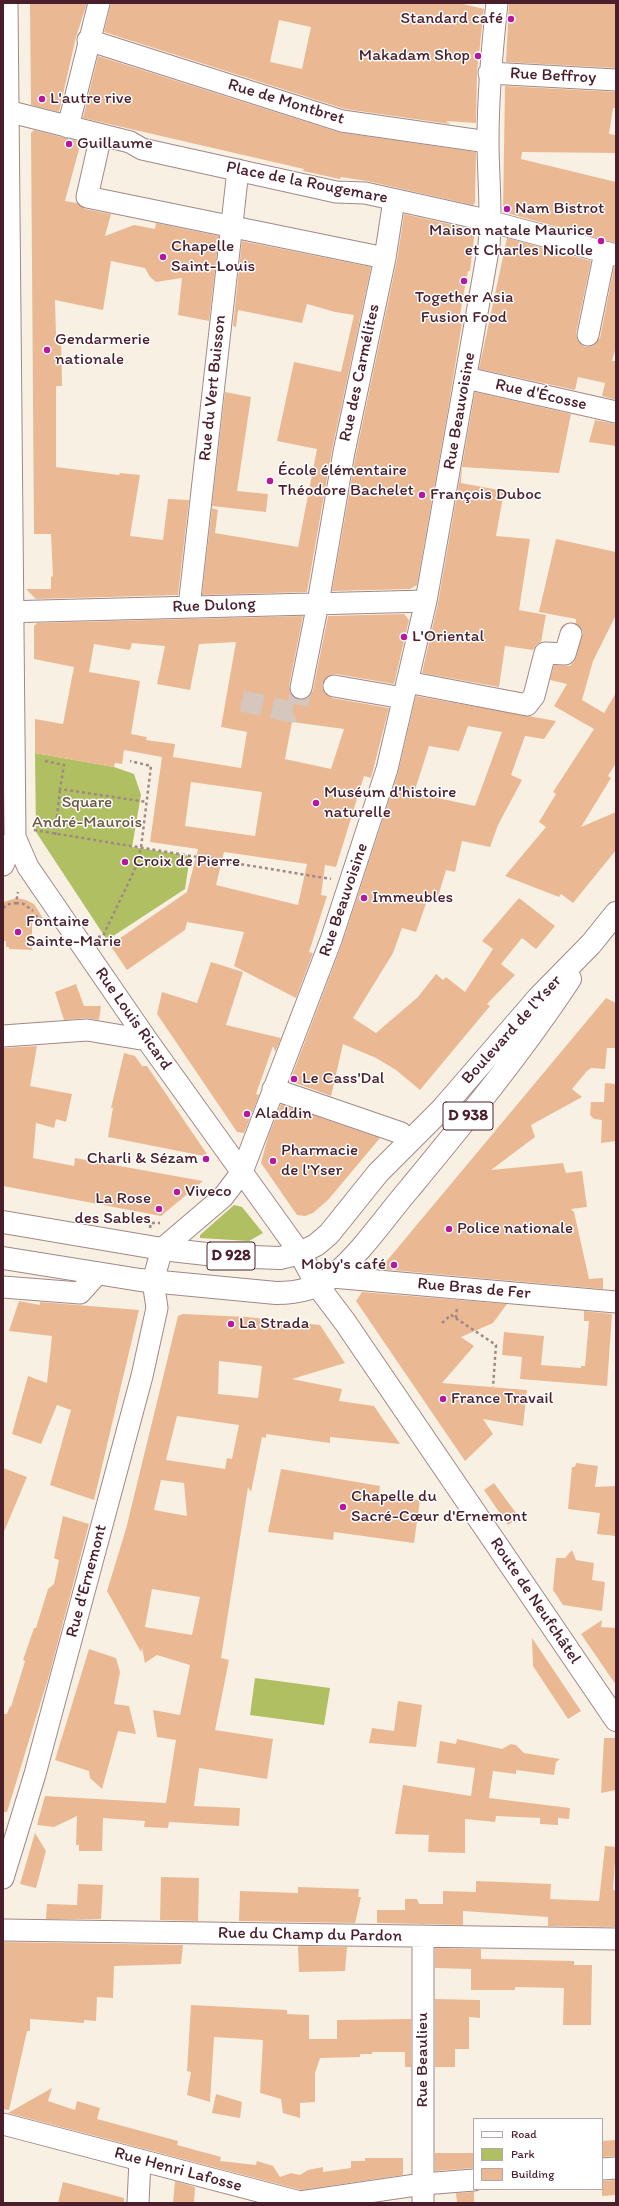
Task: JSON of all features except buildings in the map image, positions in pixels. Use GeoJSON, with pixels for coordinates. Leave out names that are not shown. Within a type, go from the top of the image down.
{"type":"FeatureCollection","features":[{"type":"Feature","properties":{"kind":"main road","name":"Boulevard de l'Yser"},"geometry":{"type":"LineString","coordinates":[[300,1253],[316,1245],[336,1225],[378,1173],[442,1109],[538,998],[591,944],[616,913]]}},
{"type":"Feature","properties":{"kind":"main road","name":"Boulevard de l'Yser"},"geometry":{"type":"LineString","coordinates":[[325,1281],[352,1257],[457,1131],[551,1007],[591,944]]}},
{"type":"Feature","properties":{"kind":"main road","name":"D 928"},"geometry":{"type":"LineString","coordinates":[[3,1222],[162,1249],[264,1258],[280,1258],[300,1253]]}},
{"type":"Feature","properties":{"kind":"main road","name":"Route de Neufchâtel"},"geometry":{"type":"LineString","coordinates":[[300,1253],[325,1281],[345,1322],[616,1720]]}},
{"type":"Feature","properties":{"kind":"main road","name":"D 928"},"geometry":{"type":"LineString","coordinates":[[3,1258],[98,1274],[153,1281],[283,1293],[305,1290],[325,1281]]}},
{"type":"Feature","properties":{"kind":"street","name":"Rue Louis Ricard"},"geometry":{"type":"LineString","coordinates":[[7,3],[6,111],[9,804],[23,833],[28,867],[147,1040],[300,1253]]}},
{"type":"Feature","properties":{"kind":"street"},"geometry":{"type":"LineString","coordinates":[[99,3],[88,40],[84,131],[87,197],[385,258]]}},
{"type":"Feature","properties":{"kind":"street","name":"Rue Beauvoisine"},"geometry":{"type":"LineString","coordinates":[[162,1249],[222,1197],[242,1172],[332,940],[387,769],[426,601],[489,245],[491,222],[488,142],[490,67],[497,3]]}},
{"type":"Feature","properties":{"kind":"street","name":"Rue de Montbret"},"geometry":{"type":"LineString","coordinates":[[88,40],[342,121],[488,142]]}},
{"type":"Feature","properties":{"kind":"street","name":"Rue Beffroy"},"geometry":{"type":"LineString","coordinates":[[490,67],[616,80]]}},
{"type":"Feature","properties":{"kind":"street","name":"Place de la Rougemare"},"geometry":{"type":"LineString","coordinates":[[6,111],[130,142],[142,149],[336,192],[365,193],[491,222],[611,254]]}},
{"type":"Feature","properties":{"kind":"street","name":"Rue du Vert Buisson"},"geometry":{"type":"LineString","coordinates":[[190,607],[230,226],[238,170]]}},
{"type":"Feature","properties":{"kind":"street","name":"Rue des Carmélites"},"geometry":{"type":"LineString","coordinates":[[301,688],[318,603],[344,452],[385,258],[394,200]]}},
{"type":"Feature","properties":{"kind":"street"},"geometry":{"type":"LineString","coordinates":[[588,335],[611,254]]}},
{"type":"Feature","properties":{"kind":"street","name":"Rue d'Écosse"},"geometry":{"type":"LineString","coordinates":[[466,378],[616,412]]}},
{"type":"Feature","properties":{"kind":"street","name":"Rue Dulong"},"geometry":{"type":"LineString","coordinates":[[8,612],[426,601]]}},
{"type":"Feature","properties":{"kind":"street"},"geometry":{"type":"LineString","coordinates":[[334,686],[405,690],[527,705],[534,696],[545,653],[565,654],[571,634]]}},
{"type":"Feature","properties":{"kind":"street"},"geometry":{"type":"LineString","coordinates":[[3,865],[23,833]]}},
{"type":"Feature","properties":{"kind":"street"},"geometry":{"type":"LineString","coordinates":[[3,1036],[87,1030],[147,1040]]}},
{"type":"Feature","properties":{"kind":"street"},"geometry":{"type":"LineString","coordinates":[[273,1089],[401,1133],[408,1142]]}},
{"type":"Feature","properties":{"kind":"street"},"geometry":{"type":"LineString","coordinates":[[153,1281],[162,1249]]}},
{"type":"Feature","properties":{"kind":"street"},"geometry":{"type":"LineString","coordinates":[[3,1287],[80,1293],[98,1274]]}},
{"type":"Feature","properties":{"kind":"street","name":"Rue d'Ernemont"},"geometry":{"type":"LineString","coordinates":[[3,1878],[37,1766],[142,1376],[157,1308],[153,1281]]}},
{"type":"Feature","properties":{"kind":"street","name":"Rue Bras de Fer"},"geometry":{"type":"LineString","coordinates":[[325,1281],[616,1302]]}},
{"type":"Feature","properties":{"kind":"street","name":"Rue du Champ du Pardon"},"geometry":{"type":"LineString","coordinates":[[3,1930],[616,1939]]}},
{"type":"Feature","properties":{"kind":"street","name":"Rue Beaulieu"},"geometry":{"type":"LineString","coordinates":[[423,1936],[423,2194]]}},
{"type":"Feature","properties":{"kind":"street","name":"Rue Henri Lafosse"},"geometry":{"type":"LineString","coordinates":[[3,2124],[300,2202],[423,2194],[473,2180]]}},
{"type":"Feature","properties":{"kind":"street"},"geometry":{"type":"LineString","coordinates":[[138,2203],[140,2160]]}},
{"type":"Feature","properties":{"kind":"street"},"geometry":{"type":"LineString","coordinates":[[603,2169],[616,2168]]}},
{"type":"Feature","properties":{"kind":"path"},"geometry":{"type":"LineString","coordinates":[[45,761],[64,765],[55,835]]}},
{"type":"Feature","properties":{"kind":"path"},"geometry":{"type":"LineString","coordinates":[[81,943],[103,936],[134,871],[141,848],[151,766],[130,761]]}},
{"type":"Feature","properties":{"kind":"path"},"geometry":{"type":"LineString","coordinates":[[60,789],[146,802]]}},
{"type":"Feature","properties":{"kind":"path"},"geometry":{"type":"LineString","coordinates":[[23,833],[36,832],[350,882]]}},
{"type":"Feature","properties":{"kind":"path"},"geometry":{"type":"LineString","coordinates":[[16,903],[18,892]]}},
{"type":"Feature","properties":{"kind":"path"},"geometry":{"type":"LineString","coordinates":[[3,908],[9,904],[16,903],[29,907],[39,922]]}},
{"type":"Feature","properties":{"kind":"path"},"geometry":{"type":"LineString","coordinates":[[442,1323],[451,1315],[496,1345],[493,1387]]}},
{"type":"Feature","properties":{"kind":"green space","name":"Square André-Maurois"},"geometry":{"type":"Polygon","coordinates":[[[35,753],[114,767],[134,774],[141,795],[132,847],[190,856],[185,889],[107,940],[36,832],[35,753]]]}},
{"type":"Feature","properties":{"kind":"green space"},"geometry":{"type":"Polygon","coordinates":[[[234,1205],[242,1207],[263,1233],[249,1241],[200,1238],[200,1235],[234,1205]]]}},
{"type":"Feature","properties":{"kind":"green space"},"geometry":{"type":"Polygon","coordinates":[[[255,1678],[330,1688],[324,1725],[250,1715],[255,1678]]]}},
{"type":"Feature","properties":{"kind":"tunnel"},"geometry":{"type":"LineString","coordinates":[[242,701],[292,712],[297,710],[301,688]]}},
{"type":"Feature","properties":{"kind":"place","name":"Standard café"},"geometry":{"type":"Point","coordinates":[511,19]}},
{"type":"Feature","properties":{"kind":"place","name":"Makadam Shop"},"geometry":{"type":"Point","coordinates":[478,56]}},
{"type":"Feature","properties":{"kind":"place","name":"L'autre rive"},"geometry":{"type":"Point","coordinates":[42,99]}},
{"type":"Feature","properties":{"kind":"place","name":"Guillaume"},"geometry":{"type":"Point","coordinates":[69,144]}},
{"type":"Feature","properties":{"kind":"place","name":"Nam Bistrot"},"geometry":{"type":"Point","coordinates":[507,209]}},
{"type":"Feature","properties":{"kind":"place","name":"Maison natale Maurice et Charles Nicolle"},"geometry":{"type":"Point","coordinates":[601,241]}},
{"type":"Feature","properties":{"kind":"place","name":"Chapelle Saint-Louis"},"geometry":{"type":"Point","coordinates":[163,257]}},
{"type":"Feature","properties":{"kind":"place","name":"Together Asia Fusion Food"},"geometry":{"type":"Point","coordinates":[464,281]}},
{"type":"Feature","properties":{"kind":"place","name":"Gendarmerie nationale"},"geometry":{"type":"Point","coordinates":[47,350]}},
{"type":"Feature","properties":{"kind":"place","name":"École élémentaire Théodore Bachelet"},"geometry":{"type":"Point","coordinates":[270,481]}},
{"type":"Feature","properties":{"kind":"place","name":"François Duboc"},"geometry":{"type":"Point","coordinates":[422,495]}},
{"type":"Feature","properties":{"kind":"place","name":"L'Oriental"},"geometry":{"type":"Point","coordinates":[404,637]}},
{"type":"Feature","properties":{"kind":"place","name":"Muséum d'histoire naturelle"},"geometry":{"type":"Point","coordinates":[316,803]}},
{"type":"Feature","properties":{"kind":"place","name":"Croix de Pierre"},"geometry":{"type":"Point","coordinates":[125,862]}},
{"type":"Feature","properties":{"kind":"place","name":"Immeubles"},"geometry":{"type":"Point","coordinates":[364,898]}},
{"type":"Feature","properties":{"kind":"place","name":"Fontaine Sainte-Marie"},"geometry":{"type":"Point","coordinates":[18,932]}},
{"type":"Feature","properties":{"kind":"place","name":"Le Cass'Dal"},"geometry":{"type":"Point","coordinates":[294,1079]}},
{"type":"Feature","properties":{"kind":"place","name":"Aladdin"},"geometry":{"type":"Point","coordinates":[247,1114]}},
{"type":"Feature","properties":{"kind":"place","name":"Charli & Sézam"},"geometry":{"type":"Point","coordinates":[206,1159]}},
{"type":"Feature","properties":{"kind":"place","name":"Pharmacie de l'Yser"},"geometry":{"type":"Point","coordinates":[273,1161]}},
{"type":"Feature","properties":{"kind":"place","name":"Viveco"},"geometry":{"type":"Point","coordinates":[177,1192]}},
{"type":"Feature","properties":{"kind":"place","name":"La Rose des Sables"},"geometry":{"type":"Point","coordinates":[159,1209]}},
{"type":"Feature","properties":{"kind":"place","name":"Police nationale"},"geometry":{"type":"Point","coordinates":[449,1229]}},
{"type":"Feature","properties":{"kind":"place","name":"Moby's café"},"geometry":{"type":"Point","coordinates":[394,1265]}},
{"type":"Feature","properties":{"kind":"place","name":"La Strada"},"geometry":{"type":"Point","coordinates":[231,1324]}},
{"type":"Feature","properties":{"kind":"place","name":"France Travail"},"geometry":{"type":"Point","coordinates":[443,1399]}},
{"type":"Feature","properties":{"kind":"place","name":"Chapelle du Sacré-Cœur d'Ernemont"},"geometry":{"type":"Point","coordinates":[343,1507]}}]}
